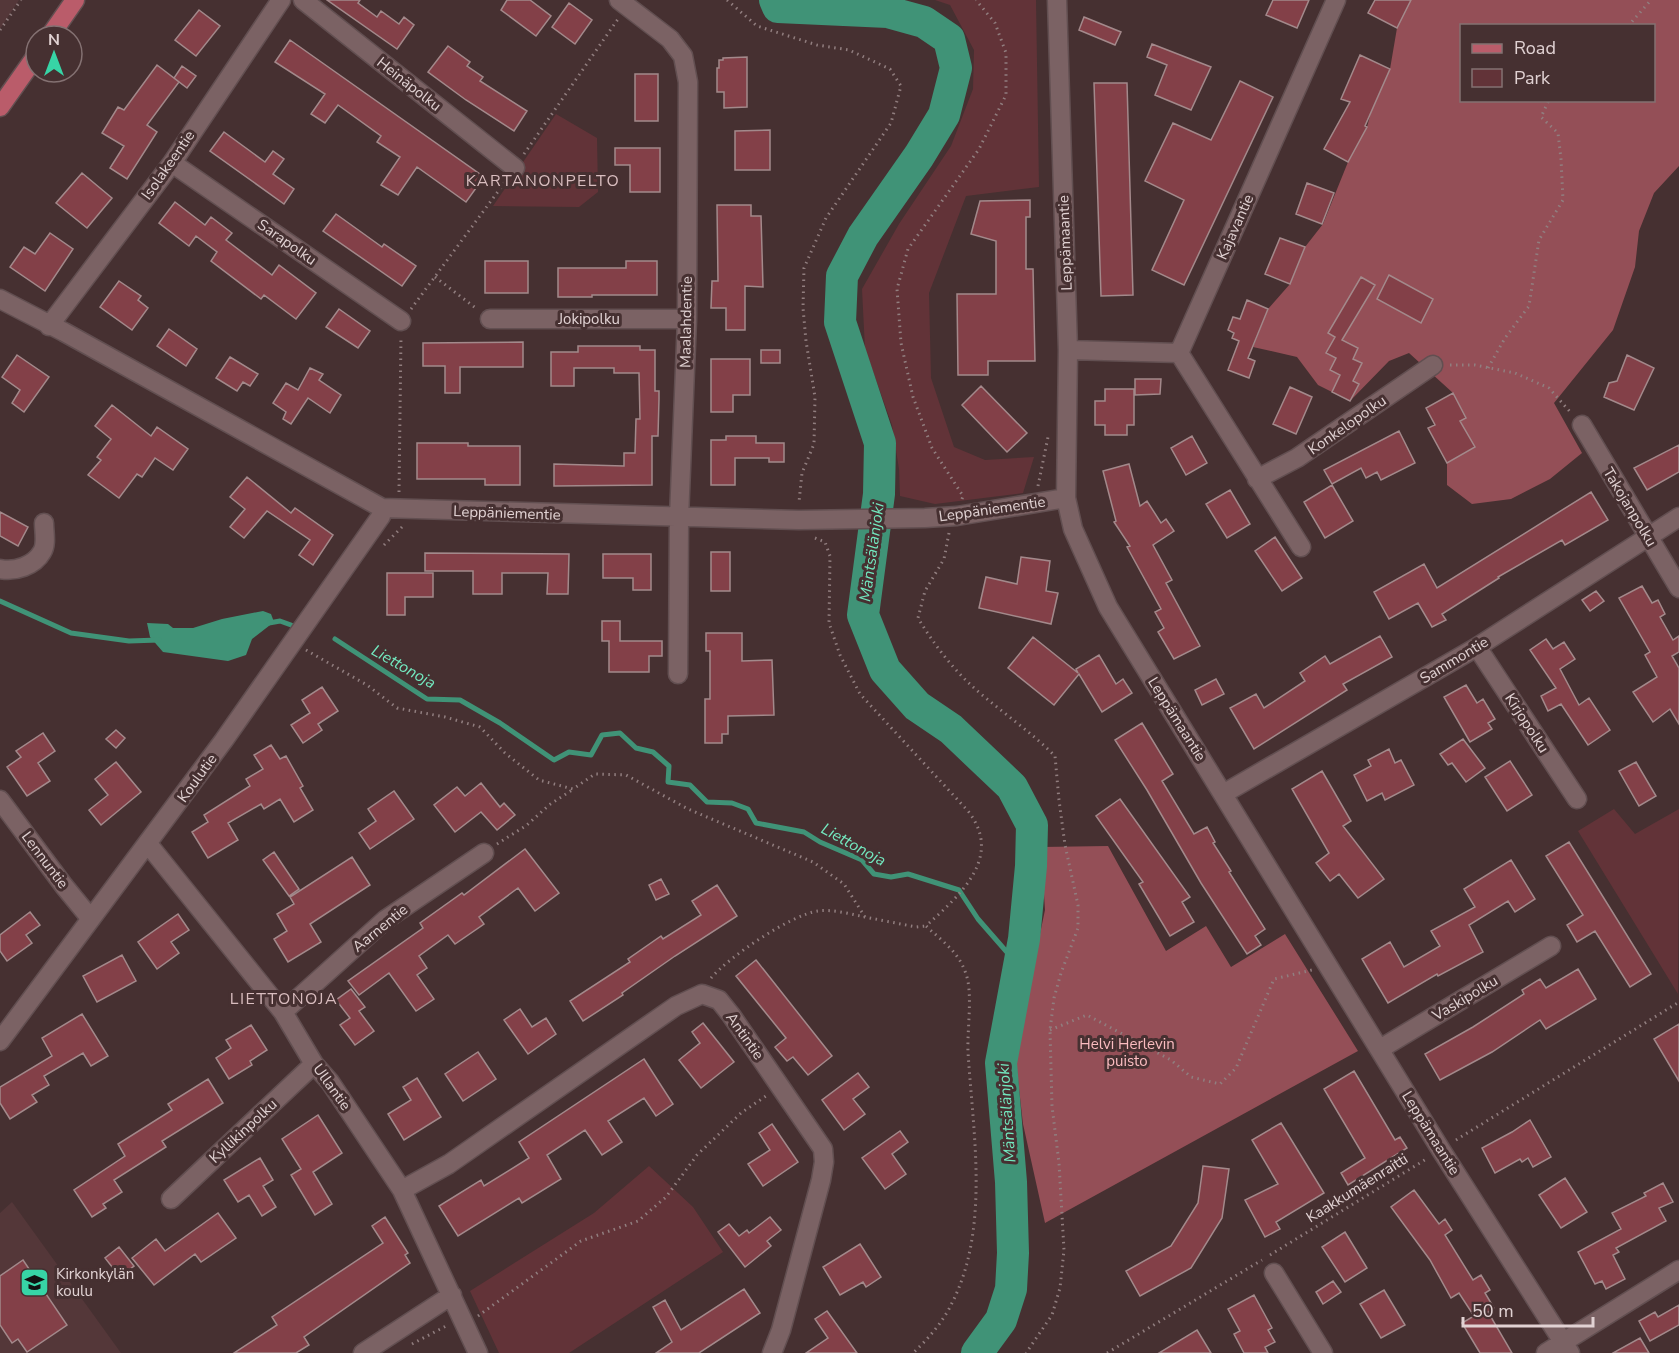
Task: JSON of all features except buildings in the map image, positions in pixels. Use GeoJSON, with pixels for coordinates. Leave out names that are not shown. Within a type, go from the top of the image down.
{"type":"FeatureCollection","features":[{"type":"Feature","properties":{"kind":"main road"},"geometry":{"type":"LineString","coordinates":[[58,24],[75,0]]}},
{"type":"Feature","properties":{"kind":"main road"},"geometry":{"type":"LineString","coordinates":[[0,107],[24,73]]}},
{"type":"Feature","properties":{"kind":"street","name":"Isolakeentie"},"geometry":{"type":"LineString","coordinates":[[49,326],[172,163],[280,0]]}},
{"type":"Feature","properties":{"kind":"street","name":"Heinäpolku"},"geometry":{"type":"LineString","coordinates":[[303,0],[514,168]]}},
{"type":"Feature","properties":{"kind":"street","name":"Leppämaantie"},"geometry":{"type":"LineString","coordinates":[[1057,0],[1068,350],[1066,498],[1073,529],[1108,607],[1440,1150],[1567,1347]]}},
{"type":"Feature","properties":{"kind":"street","name":"Kajavantie"},"geometry":{"type":"LineString","coordinates":[[1179,353],[1336,0]]}},
{"type":"Feature","properties":{"kind":"street","name":"Maalahdentie"},"geometry":{"type":"LineString","coordinates":[[623,3],[670,39],[683,56],[688,82],[687,319],[680,518],[678,674]]}},
{"type":"Feature","properties":{"kind":"street","name":"Sarapolku"},"geometry":{"type":"LineString","coordinates":[[172,163],[401,321]]}},
{"type":"Feature","properties":{"kind":"street","name":"Leppäniementie"},"geometry":{"type":"LineString","coordinates":[[0,299],[64,332],[379,515],[799,520],[925,518],[957,516],[1066,498]]}},
{"type":"Feature","properties":{"kind":"street","name":"Jokipolku"},"geometry":{"type":"LineString","coordinates":[[490,319],[687,319]]}},
{"type":"Feature","properties":{"kind":"street"},"geometry":{"type":"LineString","coordinates":[[1068,350],[1179,353],[1301,547]]}},
{"type":"Feature","properties":{"kind":"street","name":"Konkelopolku"},"geometry":{"type":"LineString","coordinates":[[1257,479],[1298,459],[1433,365]]}},
{"type":"Feature","properties":{"kind":"street","name":"Takojanpolku"},"geometry":{"type":"LineString","coordinates":[[1582,425],[1679,588]]}},
{"type":"Feature","properties":{"kind":"street","name":"Koulutie"},"geometry":{"type":"LineString","coordinates":[[0,1041],[148,844],[275,669],[379,515]]}},
{"type":"Feature","properties":{"kind":"street","name":"Sammontie"},"geometry":{"type":"LineString","coordinates":[[1223,794],[1477,647],[1679,517]]}},
{"type":"Feature","properties":{"kind":"street"},"geometry":{"type":"LineString","coordinates":[[0,568],[7,570],[27,567],[42,552],[45,542],[44,523]]}},
{"type":"Feature","properties":{"kind":"street","name":"Kirjopolku"},"geometry":{"type":"LineString","coordinates":[[1477,647],[1577,799]]}},
{"type":"Feature","properties":{"kind":"street","name":"Lennuntie"},"geometry":{"type":"LineString","coordinates":[[0,800],[64,886],[92,919]]}},
{"type":"Feature","properties":{"kind":"street","name":"Ullantie"},"geometry":{"type":"LineString","coordinates":[[148,844],[284,1012],[314,1064],[330,1082],[402,1190],[452,1295],[456,1326],[478,1353]]}},
{"type":"Feature","properties":{"kind":"street","name":"Aarnentie"},"geometry":{"type":"LineString","coordinates":[[284,1012],[385,920],[484,853]]}},
{"type":"Feature","properties":{"kind":"street","name":"Vaskipolku"},"geometry":{"type":"LineString","coordinates":[[1380,1050],[1551,946]]}},
{"type":"Feature","properties":{"kind":"street"},"geometry":{"type":"LineString","coordinates":[[402,1190],[449,1164],[676,1006],[702,994]]}},
{"type":"Feature","properties":{"kind":"street","name":"Antintie"},"geometry":{"type":"LineString","coordinates":[[702,994],[719,1000],[731,1015],[823,1149],[824,1162],[781,1330],[771,1353]]}},
{"type":"Feature","properties":{"kind":"street","name":"Kyllikinpolku"},"geometry":{"type":"LineString","coordinates":[[171,1199],[314,1064]]}},
{"type":"Feature","properties":{"kind":"street"},"geometry":{"type":"LineString","coordinates":[[1546,1353],[1567,1347],[1679,1270]]}},
{"type":"Feature","properties":{"kind":"street"},"geometry":{"type":"LineString","coordinates":[[1274,1273],[1323,1353]]}},
{"type":"Feature","properties":{"kind":"street"},"geometry":{"type":"LineString","coordinates":[[363,1353],[452,1295]]}},
{"type":"Feature","properties":{"kind":"path"},"geometry":{"type":"LineString","coordinates":[[0,30],[21,0]]}},
{"type":"Feature","properties":{"kind":"path"},"geometry":{"type":"LineString","coordinates":[[702,994],[712,976],[746,947],[817,911],[842,912],[916,927],[926,926],[965,888],[979,864],[982,840],[978,823],[860,694],[840,654],[829,623],[830,556],[825,542],[800,531],[802,473],[814,444],[815,397],[803,308],[804,268],[825,218],[891,123],[901,86],[890,69],[849,50],[817,45],[757,26],[727,0]]}},
{"type":"Feature","properties":{"kind":"path"},"geometry":{"type":"LineString","coordinates":[[976,0],[995,23],[1006,52],[1006,95],[979,149],[908,249],[897,289],[901,343],[913,397],[932,448],[963,496],[949,532],[944,559],[926,591],[918,618],[932,642],[973,687],[1019,723],[1055,756],[1065,845],[1078,905],[1078,928],[1056,990],[1050,1030],[1052,1106],[1059,1163],[1064,1250],[1060,1288],[1052,1315],[1026,1353]]}},
{"type":"Feature","properties":{"kind":"path"},"geometry":{"type":"LineString","coordinates":[[1630,24],[1651,0]]}},
{"type":"Feature","properties":{"kind":"path"},"geometry":{"type":"LineString","coordinates":[[379,515],[387,525],[404,516],[399,494],[401,321],[514,168],[623,3]]}},
{"type":"Feature","properties":{"kind":"path"},"geometry":{"type":"LineString","coordinates":[[1488,368],[1505,338],[1529,306],[1539,240],[1563,200],[1558,133],[1541,117],[1548,102]]}},
{"type":"Feature","properties":{"kind":"path"},"geometry":{"type":"LineString","coordinates":[[435,277],[490,319]]}},
{"type":"Feature","properties":{"kind":"path"},"geometry":{"type":"LineString","coordinates":[[1433,365],[1475,365],[1515,373],[1549,388],[1582,425]]}},
{"type":"Feature","properties":{"kind":"path"},"geometry":{"type":"LineString","coordinates":[[306,650],[367,686],[398,708],[445,717],[480,728],[505,753],[539,780],[573,789]]}},
{"type":"Feature","properties":{"kind":"path"},"geometry":{"type":"LineString","coordinates":[[484,853],[527,825],[549,805],[595,774],[626,775],[688,808],[813,862],[844,884],[865,917]]}},
{"type":"Feature","properties":{"kind":"path"},"geometry":{"type":"LineString","coordinates":[[913,1353],[927,1339],[952,1305],[965,1272],[974,1235],[976,1200],[967,976],[956,952],[926,926]]}},
{"type":"Feature","properties":{"kind":"path"},"geometry":{"type":"LineString","coordinates":[[1050,1030],[1087,1015],[1171,1060],[1191,1077],[1220,1084],[1236,1068],[1274,979],[1316,968]]}},
{"type":"Feature","properties":{"kind":"path","name":"Kaakkumäenraitti"},"geometry":{"type":"LineString","coordinates":[[1107,1353],[1679,1002]]}},
{"type":"Feature","properties":{"kind":"path"},"geometry":{"type":"LineString","coordinates":[[406,1348],[456,1326],[581,1241],[638,1221],[666,1197],[697,1155],[741,1113],[780,1086]]}},
{"type":"Feature","properties":{"kind":"shaded area"},"geometry":{"type":"Polygon","coordinates":[[[0,0],[19,0],[0,29],[0,0]]]}},
{"type":"Feature","properties":{"kind":"shaded area"},"geometry":{"type":"Polygon","coordinates":[[[263,611],[271,614],[274,622],[252,639],[246,655],[228,661],[163,652],[150,637],[147,623],[168,624],[173,628],[193,628],[222,619],[263,611]]]}},
{"type":"Feature","properties":{"kind":"shaded area","name":"Kirkonkylän koulu"},"geometry":{"type":"Polygon","coordinates":[[[12,1202],[121,1353],[0,1353],[0,1213],[12,1202]]]}},
{"type":"Feature","properties":{"kind":"green space"},"geometry":{"type":"Polygon","coordinates":[[[935,0],[1036,0],[1039,187],[966,196],[929,293],[931,378],[954,447],[985,460],[1034,457],[1023,493],[935,504],[900,496],[899,469],[892,425],[865,349],[862,289],[899,224],[951,146],[973,89],[974,50],[950,5],[935,0]]]}},
{"type":"Feature","properties":{"kind":"green space"},"geometry":{"type":"Polygon","coordinates":[[[1411,0],[1679,0],[1679,166],[1654,193],[1639,231],[1635,267],[1613,330],[1554,403],[1582,453],[1550,479],[1511,499],[1472,504],[1447,485],[1447,463],[1474,447],[1460,421],[1466,417],[1453,393],[1409,353],[1389,361],[1350,401],[1318,385],[1297,357],[1253,347],[1268,309],[1290,284],[1305,247],[1323,224],[1348,162],[1367,127],[1371,112],[1390,69],[1397,28],[1411,0]]]}},
{"type":"Feature","properties":{"kind":"green space"},"geometry":{"type":"Polygon","coordinates":[[[556,114],[597,138],[598,192],[579,207],[493,206],[556,114]]]}},
{"type":"Feature","properties":{"kind":"green space"},"geometry":{"type":"Polygon","coordinates":[[[1614,809],[1635,834],[1679,809],[1678,994],[1578,831],[1614,809]]]}},
{"type":"Feature","properties":{"kind":"green space","name":"Helvi Herlevin puisto"},"geometry":{"type":"Polygon","coordinates":[[[1108,846],[1166,951],[1206,926],[1231,967],[1285,934],[1358,1051],[1045,1223],[1023,1124],[1015,1053],[1045,910],[1041,847],[1108,846]]]}},
{"type":"Feature","properties":{"kind":"green space"},"geometry":{"type":"Polygon","coordinates":[[[649,1166],[693,1207],[723,1252],[569,1353],[499,1353],[470,1291],[594,1213],[649,1166]]]}},
{"type":"Feature","properties":{"kind":"waterway","name":"Mäntsälänjoki"},"geometry":{"type":"LineString","coordinates":[[775,0],[778,7],[888,12],[924,22],[949,39],[956,68],[944,115],[919,156],[863,236],[842,276],[840,322],[880,443],[879,494],[863,615],[885,670],[917,706],[951,729],[1012,787],[1032,825],[1031,866],[1024,939],[1001,1063],[1011,1182],[1013,1253],[1011,1289],[1001,1320],[977,1353]]}},
{"type":"Feature","properties":{"kind":"waterway","name":"Liettonoja"},"geometry":{"type":"LineString","coordinates":[[0,601],[71,633],[129,641],[159,640]]}},
{"type":"Feature","properties":{"kind":"waterway","name":"Liettonoja"},"geometry":{"type":"LineString","coordinates":[[269,623],[280,621],[291,625]]}},
{"type":"Feature","properties":{"kind":"waterway","name":"Liettonoja"},"geometry":{"type":"LineString","coordinates":[[335,639],[427,699],[460,700],[500,723],[554,760],[569,752],[591,755],[602,735],[620,733],[636,748],[653,752],[669,766],[668,782],[690,785],[707,802],[732,803],[748,809],[756,823],[804,832],[820,842],[862,860],[874,874],[891,877],[908,874],[959,890],[978,919],[1019,966]]}},
{"type":"Feature","properties":{"kind":"place","name":"Kirkonkylän koulu"},"geometry":{"type":"Point","coordinates":[35,1283]}},
{"type":"Feature","properties":{"kind":"district","name":"KARTANONPELTO"},"geometry":{"type":"Point","coordinates":[543,180]}},
{"type":"Feature","properties":{"kind":"district","name":"LIETTONOJA"},"geometry":{"type":"Point","coordinates":[284,998]}}]}
